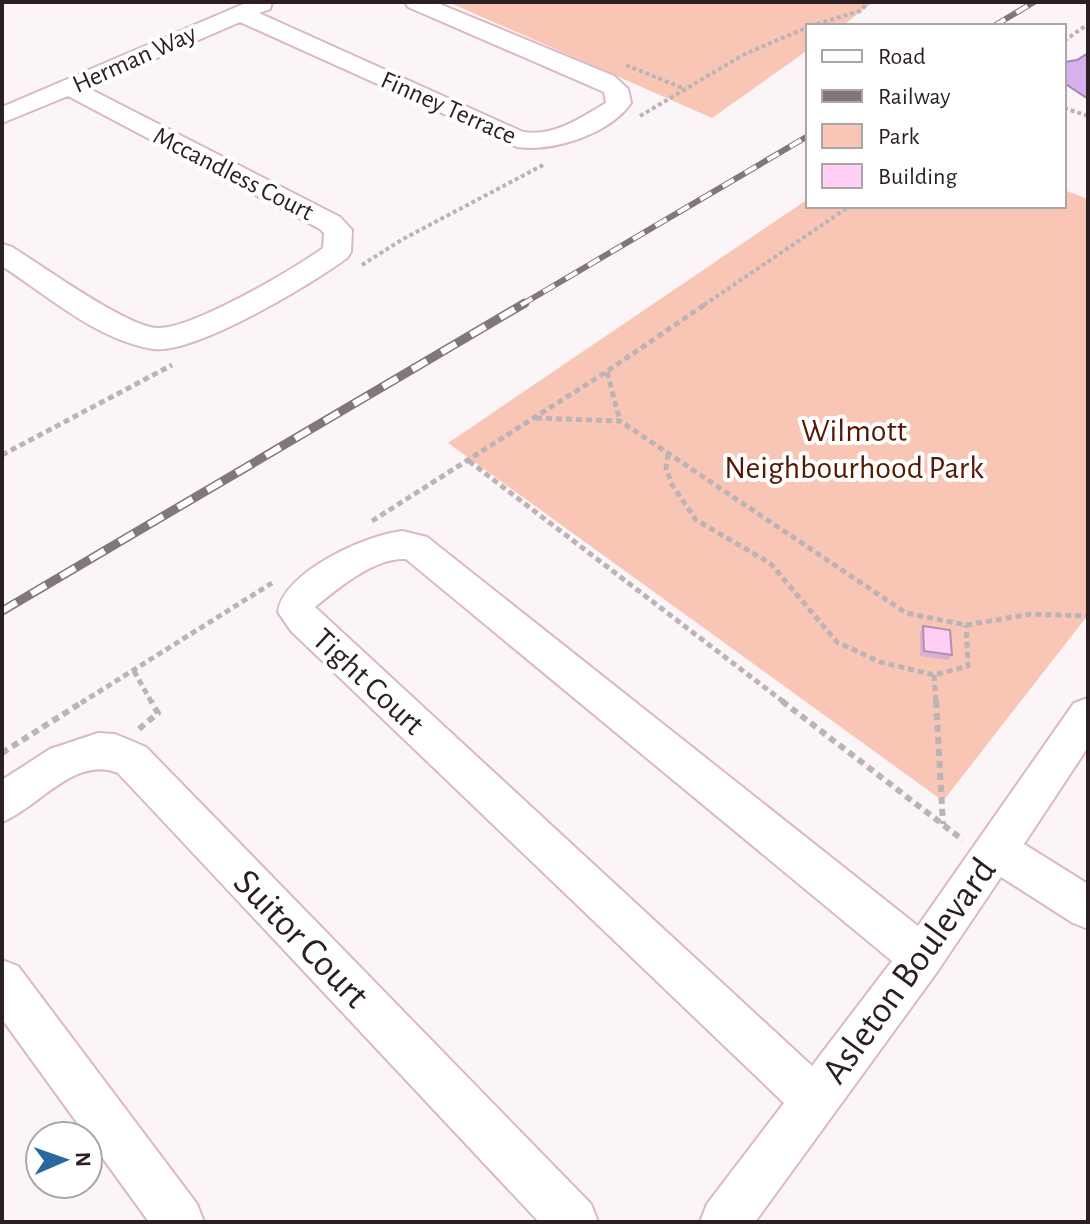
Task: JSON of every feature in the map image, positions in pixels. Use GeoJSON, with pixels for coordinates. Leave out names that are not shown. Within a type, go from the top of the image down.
{"type":"FeatureCollection","features":[{"type":"Feature","properties":{"kind":"street","name":"Herman Way"},"geometry":{"type":"LineString","coordinates":[[2,116],[267,2]]}},
{"type":"Feature","properties":{"kind":"street","name":"Finney Terrace"},"geometry":{"type":"LineString","coordinates":[[240,13],[517,139],[532,143],[557,140],[619,103],[616,89],[606,81],[416,2]]}},
{"type":"Feature","properties":{"kind":"street","name":"Mccandless Court"},"geometry":{"type":"LineString","coordinates":[[2,253],[128,331],[155,339],[185,335],[337,252],[338,230],[330,223],[69,87]]}},
{"type":"Feature","properties":{"kind":"street","name":"Tight Court"},"geometry":{"type":"LineString","coordinates":[[814,1099],[304,620],[296,612],[297,604],[304,595],[379,548],[395,543],[415,547],[922,957]]}},
{"type":"Feature","properties":{"kind":"street","name":"Asleton Boulevard"},"geometry":{"type":"LineString","coordinates":[[725,1222],[922,957],[1088,715]]}},
{"type":"Feature","properties":{"kind":"street"},"geometry":{"type":"LineString","coordinates":[[2,803],[68,758],[90,751],[110,752]]}},
{"type":"Feature","properties":{"kind":"street","name":"Suitor Court"},"geometry":{"type":"LineString","coordinates":[[110,752],[132,760],[573,1222]]}},
{"type":"Feature","properties":{"kind":"street"},"geometry":{"type":"LineString","coordinates":[[991,855],[1088,908]]}},
{"type":"Feature","properties":{"kind":"street"},"geometry":{"type":"LineString","coordinates":[[2,982],[179,1222]]}},
{"type":"Feature","properties":{"kind":"path"},"geometry":{"type":"LineString","coordinates":[[816,24],[860,11],[869,2]]}},
{"type":"Feature","properties":{"kind":"path"},"geometry":{"type":"LineString","coordinates":[[1066,40],[1088,24]]}},
{"type":"Feature","properties":{"kind":"path"},"geometry":{"type":"LineString","coordinates":[[634,119],[673,100],[724,66],[806,27]]}},
{"type":"Feature","properties":{"kind":"path"},"geometry":{"type":"LineString","coordinates":[[1066,109],[1088,116]]}},
{"type":"Feature","properties":{"kind":"path"},"geometry":{"type":"LineString","coordinates":[[352,271],[403,239],[553,160]]}},
{"type":"Feature","properties":{"kind":"path"},"geometry":{"type":"LineString","coordinates":[[361,528],[606,372],[847,208]]}},
{"type":"Feature","properties":{"kind":"path"},"geometry":{"type":"LineString","coordinates":[[2,455],[179,362]]}},
{"type":"Feature","properties":{"kind":"path"},"geometry":{"type":"LineString","coordinates":[[606,372],[620,421]]}},
{"type":"Feature","properties":{"kind":"path"},"geometry":{"type":"LineString","coordinates":[[535,418],[620,421],[906,613],[966,625],[1031,614],[1088,616]]}},
{"type":"Feature","properties":{"kind":"path"},"geometry":{"type":"LineString","coordinates":[[669,453],[666,468],[672,485],[696,520],[770,563],[837,642],[880,662],[934,675],[968,666],[966,625]]}},
{"type":"Feature","properties":{"kind":"path"},"geometry":{"type":"LineString","coordinates":[[469,461],[943,824],[991,855]]}},
{"type":"Feature","properties":{"kind":"path"},"geometry":{"type":"LineString","coordinates":[[2,753],[281,578]]}},
{"type":"Feature","properties":{"kind":"path"},"geometry":{"type":"LineString","coordinates":[[110,752],[158,713],[133,670]]}},
{"type":"Feature","properties":{"kind":"path"},"geometry":{"type":"LineString","coordinates":[[934,675],[943,824]]}},
{"type":"Feature","properties":{"kind":"green space"},"geometry":{"type":"Polygon","coordinates":[[[448,2],[873,2],[845,24],[806,24],[806,51],[712,118],[448,2]]]}},
{"type":"Feature","properties":{"kind":"green space","name":"Wilmott Neighbourhood Park"},"geometry":{"type":"Polygon","coordinates":[[[1066,191],[1088,199],[1088,615],[943,801],[448,443],[806,200],[806,208],[1066,208],[1066,191]]]}},
{"type":"Feature","properties":{"kind":"shaded area"},"geometry":{"type":"Polygon","coordinates":[[[1088,53],[1088,99],[1066,84],[1066,62],[1077,60],[1088,53]]]}},
{"type":"Feature","properties":{"kind":"building"},"geometry":{"type":"Polygon","coordinates":[[[923,626],[950,630],[952,655],[924,651],[923,626]]]}},
{"type":"Feature","properties":{"kind":"railway"},"geometry":{"type":"LineString","coordinates":[[997,24],[1034,2]]}},
{"type":"Feature","properties":{"kind":"railway"},"geometry":{"type":"LineString","coordinates":[[521,305],[806,137]]}},
{"type":"Feature","properties":{"kind":"railway"},"geometry":{"type":"LineString","coordinates":[[2,611],[525,303]]}}]}
